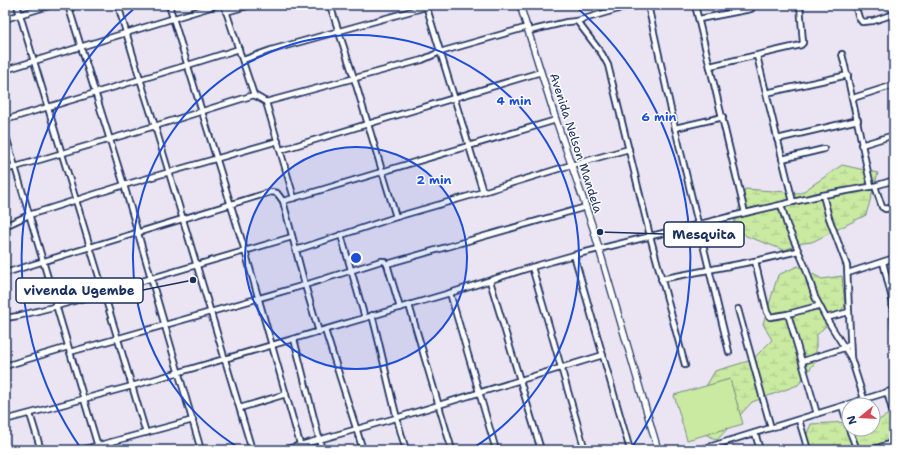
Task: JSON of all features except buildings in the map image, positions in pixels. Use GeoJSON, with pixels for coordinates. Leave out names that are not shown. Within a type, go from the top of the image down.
{"type":"FeatureCollection","features":[{"type":"Feature","properties":{"kind":"street"},"geometry":{"type":"LineString","coordinates":[[17,5],[146,433]]}},
{"type":"Feature","properties":{"kind":"street"},"geometry":{"type":"LineString","coordinates":[[5,19],[52,5]]}},
{"type":"Feature","properties":{"kind":"street"},"geometry":{"type":"LineString","coordinates":[[68,5],[124,185],[150,280],[201,450]]}},
{"type":"Feature","properties":{"kind":"street"},"geometry":{"type":"LineString","coordinates":[[118,5],[170,172],[252,450]]}},
{"type":"Feature","properties":{"kind":"street"},"geometry":{"type":"LineString","coordinates":[[169,5],[245,251],[300,444]]}},
{"type":"Feature","properties":{"kind":"street"},"geometry":{"type":"LineString","coordinates":[[5,70],[217,5]]}},
{"type":"Feature","properties":{"kind":"street"},"geometry":{"type":"LineString","coordinates":[[224,5],[254,95],[266,102],[294,198]]}},
{"type":"Feature","properties":{"kind":"street"},"geometry":{"type":"LineString","coordinates":[[226,12],[251,5]]}},
{"type":"Feature","properties":{"kind":"street"},"geometry":{"type":"LineString","coordinates":[[330,5],[354,78],[396,217]]}},
{"type":"Feature","properties":{"kind":"street"},"geometry":{"type":"LineString","coordinates":[[243,60],[271,50],[433,5]]}},
{"type":"Feature","properties":{"kind":"street","name":"Avenida Nelson Mandela"},"geometry":{"type":"LineString","coordinates":[[520,5],[556,120],[586,207],[658,450]]}},
{"type":"Feature","properties":{"kind":"street"},"geometry":{"type":"LineString","coordinates":[[266,102],[422,60],[440,52],[528,29],[577,21],[632,5]]}},
{"type":"Feature","properties":{"kind":"street"},"geometry":{"type":"LineString","coordinates":[[648,5],[675,128],[729,352]]}},
{"type":"Feature","properties":{"kind":"street"},"geometry":{"type":"LineString","coordinates":[[695,5],[745,213]]}},
{"type":"Feature","properties":{"kind":"street"},"geometry":{"type":"LineString","coordinates":[[710,66],[798,46],[803,43],[800,5]]}},
{"type":"Feature","properties":{"kind":"street"},"geometry":{"type":"LineString","coordinates":[[855,5],[859,18],[862,22],[873,21],[894,14]]}},
{"type":"Feature","properties":{"kind":"street"},"geometry":{"type":"LineString","coordinates":[[426,6],[482,192]]}},
{"type":"Feature","properties":{"kind":"street"},"geometry":{"type":"LineString","coordinates":[[699,19],[750,9]]}},
{"type":"Feature","properties":{"kind":"street"},"geometry":{"type":"LineString","coordinates":[[577,21],[602,54],[608,65],[661,279],[685,365]]}},
{"type":"Feature","properties":{"kind":"street"},"geometry":{"type":"LineString","coordinates":[[5,120],[95,94],[239,49]]}},
{"type":"Feature","properties":{"kind":"street"},"geometry":{"type":"LineString","coordinates":[[842,54],[858,120],[861,145],[873,186],[882,207],[885,209],[894,207]]}},
{"type":"Feature","properties":{"kind":"street"},"geometry":{"type":"LineString","coordinates":[[757,56],[793,202]]}},
{"type":"Feature","properties":{"kind":"street"},"geometry":{"type":"LineString","coordinates":[[281,150],[541,72]]}},
{"type":"Feature","properties":{"kind":"street"},"geometry":{"type":"LineString","coordinates":[[766,93],[848,75]]}},
{"type":"Feature","properties":{"kind":"street"},"geometry":{"type":"LineString","coordinates":[[853,98],[894,85]]}},
{"type":"Feature","properties":{"kind":"street"},"geometry":{"type":"LineString","coordinates":[[5,170],[110,140],[254,95]]}},
{"type":"Feature","properties":{"kind":"street"},"geometry":{"type":"LineString","coordinates":[[675,128],[723,117]]}},
{"type":"Feature","properties":{"kind":"street"},"geometry":{"type":"LineString","coordinates":[[283,201],[556,120]]}},
{"type":"Feature","properties":{"kind":"street"},"geometry":{"type":"LineString","coordinates":[[778,139],[858,120]]}},
{"type":"Feature","properties":{"kind":"street"},"geometry":{"type":"LineString","coordinates":[[5,133],[98,448]]}},
{"type":"Feature","properties":{"kind":"street"},"geometry":{"type":"LineString","coordinates":[[861,145],[894,135]]}},
{"type":"Feature","properties":{"kind":"street"},"geometry":{"type":"LineString","coordinates":[[5,226],[29,215],[124,185],[278,141]]}},
{"type":"Feature","properties":{"kind":"street"},"geometry":{"type":"LineString","coordinates":[[296,250],[396,217],[571,164],[629,149]]}},
{"type":"Feature","properties":{"kind":"street"},"geometry":{"type":"LineString","coordinates":[[782,160],[824,149]]}},
{"type":"Feature","properties":{"kind":"street"},"geometry":{"type":"LineString","coordinates":[[5,420],[179,373],[225,358],[319,332],[574,255],[745,213],[823,195],[873,186],[894,180]]}},
{"type":"Feature","properties":{"kind":"street"},"geometry":{"type":"LineString","coordinates":[[5,272],[271,192],[277,193],[283,201],[304,285],[319,332]]}},
{"type":"Feature","properties":{"kind":"street"},"geometry":{"type":"LineString","coordinates":[[823,195],[829,218],[845,256],[848,273],[851,358],[863,397]]}},
{"type":"Feature","properties":{"kind":"street"},"geometry":{"type":"LineString","coordinates":[[781,205],[787,225],[805,266],[818,306],[851,358]]}},
{"type":"Feature","properties":{"kind":"street"},"geometry":{"type":"LineString","coordinates":[[387,264],[586,207]]}},
{"type":"Feature","properties":{"kind":"street"},"geometry":{"type":"LineString","coordinates":[[341,236],[365,318]]}},
{"type":"Feature","properties":{"kind":"street"},"geometry":{"type":"LineString","coordinates":[[5,318],[57,306],[150,280],[292,237]]}},
{"type":"Feature","properties":{"kind":"street"},"geometry":{"type":"LineString","coordinates":[[661,279],[798,251]]}},
{"type":"Feature","properties":{"kind":"street"},"geometry":{"type":"LineString","coordinates":[[574,255],[630,450]]}},
{"type":"Feature","properties":{"kind":"street"},"geometry":{"type":"LineString","coordinates":[[848,273],[894,258]]}},
{"type":"Feature","properties":{"kind":"street"},"geometry":{"type":"LineString","coordinates":[[70,352],[165,326],[381,261],[384,261],[387,264],[400,308]]}},
{"type":"Feature","properties":{"kind":"street"},"geometry":{"type":"LineString","coordinates":[[755,261],[768,315],[772,317],[818,306]]}},
{"type":"Feature","properties":{"kind":"street"},"geometry":{"type":"LineString","coordinates":[[883,262],[893,303],[894,326]]}},
{"type":"Feature","properties":{"kind":"street"},"geometry":{"type":"LineString","coordinates":[[532,267],[585,450]]}},
{"type":"Feature","properties":{"kind":"street"},"geometry":{"type":"LineString","coordinates":[[490,281],[541,450]]}},
{"type":"Feature","properties":{"kind":"street"},"geometry":{"type":"LineString","coordinates":[[450,293],[496,450]]}},
{"type":"Feature","properties":{"kind":"street"},"geometry":{"type":"LineString","coordinates":[[409,305],[452,450]]}},
{"type":"Feature","properties":{"kind":"street"},"geometry":{"type":"LineString","coordinates":[[738,309],[771,428]]}},
{"type":"Feature","properties":{"kind":"street"},"geometry":{"type":"LineString","coordinates":[[826,318],[849,312]]}},
{"type":"Feature","properties":{"kind":"street"},"geometry":{"type":"LineString","coordinates":[[788,314],[803,361],[817,414]]}},
{"type":"Feature","properties":{"kind":"street"},"geometry":{"type":"LineString","coordinates":[[372,315],[396,418],[406,450]]}},
{"type":"Feature","properties":{"kind":"street"},"geometry":{"type":"LineString","coordinates":[[325,330],[363,450]]}},
{"type":"Feature","properties":{"kind":"street"},"geometry":{"type":"LineString","coordinates":[[294,339],[322,450]]}},
{"type":"Feature","properties":{"kind":"street"},"geometry":{"type":"LineString","coordinates":[[803,361],[844,348],[850,344]]}},
{"type":"Feature","properties":{"kind":"street"},"geometry":{"type":"LineString","coordinates":[[5,366],[68,347]]}},
{"type":"Feature","properties":{"kind":"street"},"geometry":{"type":"LineString","coordinates":[[283,450],[356,428],[396,418],[603,355]]}},
{"type":"Feature","properties":{"kind":"street"},"geometry":{"type":"LineString","coordinates":[[871,397],[894,390]]}},
{"type":"Feature","properties":{"kind":"street"},"geometry":{"type":"LineString","coordinates":[[887,392],[894,417]]}},
{"type":"Feature","properties":{"kind":"street"},"geometry":{"type":"LineString","coordinates":[[240,408],[286,394]]}},
{"type":"Feature","properties":{"kind":"street"},"geometry":{"type":"LineString","coordinates":[[699,450],[712,448],[841,406]]}},
{"type":"Feature","properties":{"kind":"street"},"geometry":{"type":"LineString","coordinates":[[30,414],[41,450]]}},
{"type":"Feature","properties":{"kind":"street"},"geometry":{"type":"LineString","coordinates":[[82,450],[98,448],[193,420]]}},
{"type":"Feature","properties":{"kind":"street"},"geometry":{"type":"LineString","coordinates":[[799,420],[808,450]]}},
{"type":"Feature","properties":{"kind":"street"},"geometry":{"type":"LineString","coordinates":[[755,433],[760,450]]}},
{"type":"Feature","properties":{"kind":"street"},"geometry":{"type":"LineString","coordinates":[[852,437],[857,450]]}},
{"type":"Feature","properties":{"kind":"street"},"geometry":{"type":"LineString","coordinates":[[872,450],[894,442]]}},
{"type":"Feature","properties":{"kind":"green space"},"geometry":{"type":"Polygon","coordinates":[[[842,165],[878,173],[866,215],[812,242],[803,243],[784,250],[746,236],[734,223],[745,189],[801,193],[842,165]]]}},
{"type":"Feature","properties":{"kind":"green space"},"geometry":{"type":"Polygon","coordinates":[[[798,266],[822,279],[842,276],[845,306],[816,336],[816,361],[798,385],[752,402],[717,440],[695,429],[688,417],[715,371],[752,360],[772,340],[763,324],[778,275],[798,266]]]}},
{"type":"Feature","properties":{"kind":"green space"},"geometry":{"type":"Polygon","coordinates":[[[730,379],[743,424],[687,440],[674,395],[730,379]]]}},
{"type":"Feature","properties":{"kind":"green space"},"geometry":{"type":"Polygon","coordinates":[[[894,411],[894,450],[800,450],[811,424],[841,422],[841,437],[881,437],[881,419],[894,411]]]}},
{"type":"Feature","properties":{"kind":"place","name":"Mesquita"},"geometry":{"type":"Point","coordinates":[600,232]}},
{"type":"Feature","properties":{"kind":"place","name":"vivenda Ugembe"},"geometry":{"type":"Point","coordinates":[193,280]}}]}
